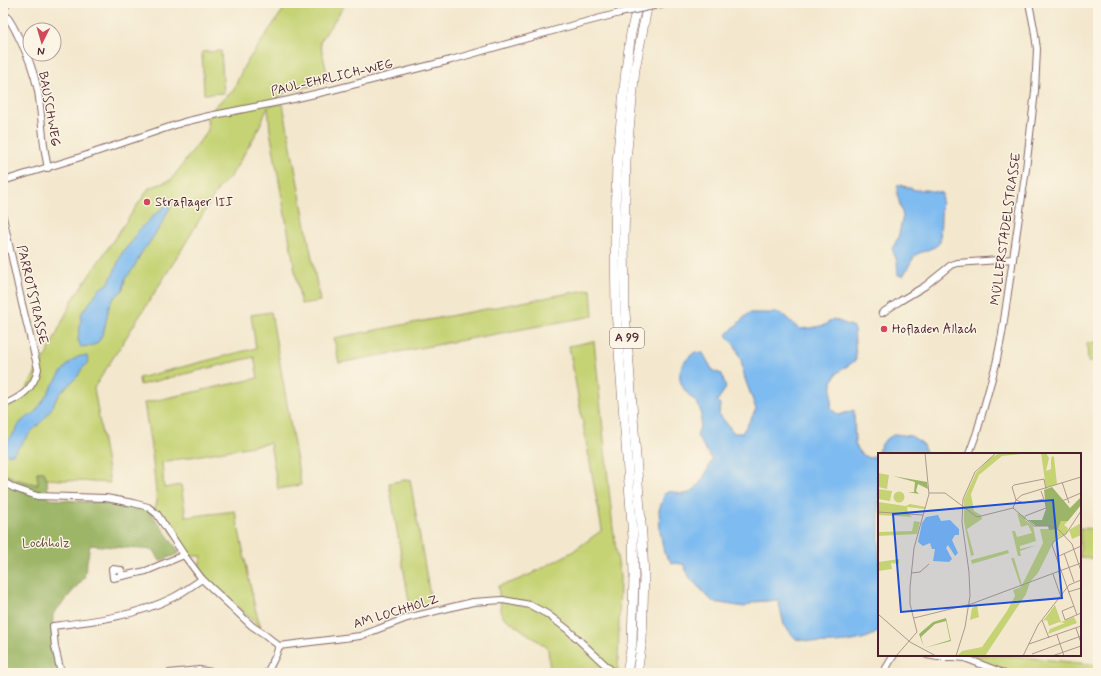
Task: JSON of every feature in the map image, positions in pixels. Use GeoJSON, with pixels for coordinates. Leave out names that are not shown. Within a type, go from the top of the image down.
{"type":"FeatureCollection","features":[{"type":"Feature","properties":{"kind":"highway","name":"A 99"},"geometry":{"type":"LineString","coordinates":[[627,673],[632,643],[634,576],[616,311],[614,236],[617,163],[626,70],[631,34],[638,3]]}},
{"type":"Feature","properties":{"kind":"highway","name":"A 99"},"geometry":{"type":"LineString","coordinates":[[637,673],[642,640],[644,576],[625,312],[624,239],[626,160],[635,70],[648,3]]}},
{"type":"Feature","properties":{"kind":"street"},"geometry":{"type":"LineString","coordinates":[[3,9],[8,3]]}},
{"type":"Feature","properties":{"kind":"street","name":"PAUL-EHRLICH-WEG"},"geometry":{"type":"LineString","coordinates":[[3,182],[184,122],[293,99],[354,84],[451,60],[570,26],[665,3]]}},
{"type":"Feature","properties":{"kind":"street","name":"MÜLLERSTADELSTRASSE"},"geometry":{"type":"LineString","coordinates":[[969,453],[977,432],[996,364],[1002,334],[1035,91],[1037,49],[1028,3]]}},
{"type":"Feature","properties":{"kind":"street","name":"BAUSCHWEG"},"geometry":{"type":"LineString","coordinates":[[3,12],[6,14],[15,29],[27,54],[34,74],[38,90],[48,168]]}},
{"type":"Feature","properties":{"kind":"street","name":"PARROTSTRASSE"},"geometry":{"type":"LineString","coordinates":[[3,217],[38,369],[36,378],[30,387],[23,394],[3,405]]}},
{"type":"Feature","properties":{"kind":"street"},"geometry":{"type":"LineString","coordinates":[[882,313],[925,286],[951,265],[957,263],[1013,259]]}},
{"type":"Feature","properties":{"kind":"street"},"geometry":{"type":"LineString","coordinates":[[3,482],[20,491],[37,496],[101,498],[148,507],[157,514],[202,579],[252,626],[279,646],[267,673]]}},
{"type":"Feature","properties":{"kind":"street"},"geometry":{"type":"LineString","coordinates":[[122,576],[146,571],[184,555]]}},
{"type":"Feature","properties":{"kind":"street"},"geometry":{"type":"LineString","coordinates":[[61,673],[58,669],[54,653],[55,647],[53,626],[112,618],[142,610],[174,597],[202,579]]}},
{"type":"Feature","properties":{"kind":"street","name":"AM LOCHHOLZ"},"geometry":{"type":"LineString","coordinates":[[279,646],[360,636],[407,618],[473,602],[503,600],[530,605],[547,614],[567,629],[613,672]]}},
{"type":"Feature","properties":{"kind":"street"},"geometry":{"type":"LineString","coordinates":[[883,673],[893,656]]}},
{"type":"Feature","properties":{"kind":"street"},"geometry":{"type":"LineString","coordinates":[[932,656],[965,658],[1004,673]]}},
{"type":"Feature","properties":{"kind":"street"},"geometry":{"type":"LineString","coordinates":[[169,673],[199,670],[218,673]]}},
{"type":"Feature","properties":{"kind":"green space"},"geometry":{"type":"Polygon","coordinates":[[[288,3],[346,3],[320,42],[329,82],[288,91],[269,105],[283,104],[320,301],[301,304],[270,131],[268,107],[256,134],[231,176],[218,189],[179,254],[94,388],[110,483],[47,479],[44,472],[37,472],[38,485],[15,479],[5,474],[3,476],[3,406],[21,399],[39,366],[42,364],[73,299],[149,188],[171,180],[208,130],[207,119],[216,105],[233,91],[244,66],[288,3]]]}},
{"type":"Feature","properties":{"kind":"green space"},"geometry":{"type":"Polygon","coordinates":[[[221,51],[224,93],[204,94],[202,52],[221,51]]]}},
{"type":"Feature","properties":{"kind":"green space"},"geometry":{"type":"Polygon","coordinates":[[[591,289],[593,316],[339,363],[334,338],[591,289]]]}},
{"type":"Feature","properties":{"kind":"green space"},"geometry":{"type":"Polygon","coordinates":[[[271,312],[301,485],[278,489],[270,443],[162,462],[164,488],[181,485],[186,517],[235,511],[255,608],[261,628],[208,581],[196,576],[202,556],[187,556],[155,508],[157,502],[152,453],[144,403],[258,378],[254,357],[140,385],[139,378],[256,348],[251,315],[271,312]]]}},
{"type":"Feature","properties":{"kind":"green space"},"geometry":{"type":"Polygon","coordinates":[[[594,341],[613,528],[620,577],[618,673],[550,673],[548,648],[502,616],[498,586],[531,574],[572,552],[602,530],[569,346],[594,341]]]}},
{"type":"Feature","properties":{"kind":"green space"},"geometry":{"type":"Polygon","coordinates":[[[1098,342],[1098,361],[1088,362],[1087,343],[1098,342]]]}},
{"type":"Feature","properties":{"kind":"green space","name":"Lochholz"},"geometry":{"type":"Polygon","coordinates":[[[37,472],[44,472],[47,479],[48,499],[133,505],[149,510],[180,553],[160,561],[154,550],[90,545],[84,578],[53,614],[52,636],[61,673],[3,673],[3,477],[5,474],[15,479],[38,485],[37,472]]]}},
{"type":"Feature","properties":{"kind":"green space"},"geometry":{"type":"Polygon","coordinates":[[[410,479],[431,602],[410,607],[389,483],[410,479]]]}},
{"type":"Feature","properties":{"kind":"green space"},"geometry":{"type":"Polygon","coordinates":[[[1081,528],[1098,529],[1098,559],[1081,557],[1081,528]]]}},
{"type":"Feature","properties":{"kind":"green space"},"geometry":{"type":"Polygon","coordinates":[[[1013,656],[1098,665],[1098,673],[1005,672],[969,657],[1013,656]]]}},
{"type":"Feature","properties":{"kind":"water"},"geometry":{"type":"Polygon","coordinates":[[[898,184],[915,190],[926,190],[942,193],[940,242],[931,249],[915,256],[903,276],[898,275],[897,261],[892,249],[898,238],[903,216],[897,194],[898,184]]]}},
{"type":"Feature","properties":{"kind":"water"},"geometry":{"type":"Polygon","coordinates":[[[175,198],[160,227],[143,250],[133,269],[125,279],[123,290],[114,298],[109,306],[104,331],[99,341],[94,345],[81,347],[78,340],[82,312],[99,289],[108,284],[122,253],[134,239],[137,232],[175,198]]]}},
{"type":"Feature","properties":{"kind":"water"},"geometry":{"type":"Polygon","coordinates":[[[749,313],[781,313],[799,329],[825,325],[833,319],[854,327],[856,360],[837,373],[832,382],[831,409],[839,415],[854,410],[855,444],[861,454],[870,458],[876,456],[885,440],[895,434],[911,436],[922,443],[927,453],[878,453],[878,631],[869,637],[852,641],[827,643],[796,639],[784,625],[778,600],[754,602],[745,607],[713,602],[690,578],[683,564],[672,563],[664,553],[660,531],[659,510],[665,493],[673,492],[683,494],[693,490],[701,481],[712,459],[697,436],[701,420],[700,409],[697,403],[685,391],[681,383],[680,373],[684,363],[695,352],[703,353],[713,371],[722,374],[726,388],[717,401],[720,404],[719,414],[734,433],[742,433],[756,409],[745,379],[741,360],[736,347],[726,335],[749,313]]]}},
{"type":"Feature","properties":{"kind":"water"},"geometry":{"type":"Polygon","coordinates":[[[81,356],[87,356],[88,362],[78,376],[62,391],[45,418],[13,454],[8,455],[4,451],[5,448],[20,423],[34,413],[39,407],[67,365],[74,359],[81,356]]]}},
{"type":"Feature","properties":{"kind":"place","name":"Straflager III"},"geometry":{"type":"Point","coordinates":[147,202]}},
{"type":"Feature","properties":{"kind":"place","name":"Hofladen Allach"},"geometry":{"type":"Point","coordinates":[884,329]}}]}
